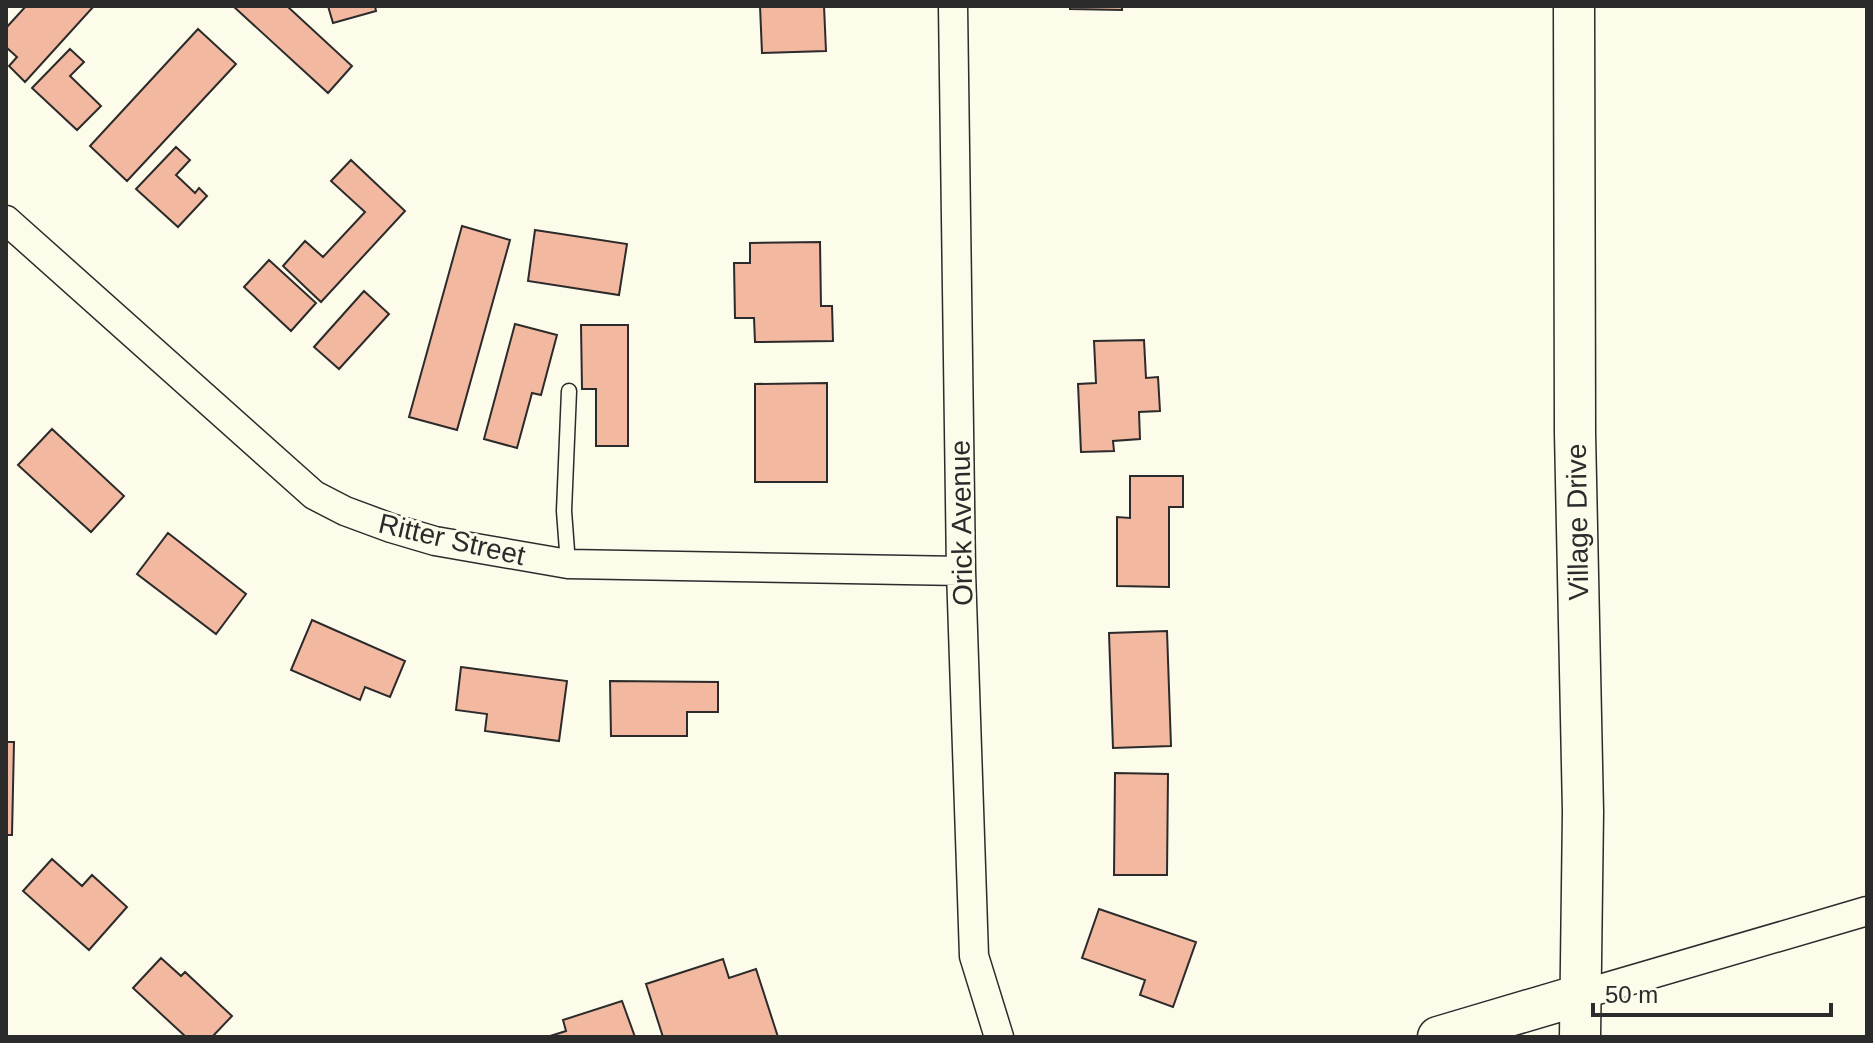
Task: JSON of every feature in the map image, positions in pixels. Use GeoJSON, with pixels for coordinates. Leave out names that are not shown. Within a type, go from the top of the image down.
{"type":"FeatureCollection","features":[{"type":"Feature","properties":{"kind":"main road","name":"Village Drive"},"geometry":{"type":"LineString","coordinates":[[1574,6],[1575,418],[1583,812],[1580,1037]]}},
{"type":"Feature","properties":{"kind":"main road"},"geometry":{"type":"LineString","coordinates":[[1438,1037],[1580,995]]}},
{"type":"Feature","properties":{"kind":"street","name":"Orick Avenue"},"geometry":{"type":"LineString","coordinates":[[953,6],[961,571],[974,956],[999,1037]]}},
{"type":"Feature","properties":{"kind":"street","name":"Ritter Street"},"geometry":{"type":"LineString","coordinates":[[6,220],[314,495],[345,511],[391,528],[435,541],[568,564],[961,571]]}},
{"type":"Feature","properties":{"kind":"street"},"geometry":{"type":"LineString","coordinates":[[1580,995],[1867,911]]}},
{"type":"Feature","properties":{"kind":"lane"},"geometry":{"type":"LineString","coordinates":[[568,564],[564,511],[569,391]]}},
{"type":"Feature","properties":{"kind":"building"},"geometry":{"type":"Polygon","coordinates":[[[26,6],[94,6],[25,82],[9,66],[17,57],[6,47],[6,28],[26,6]]]}},
{"type":"Feature","properties":{"kind":"building"},"geometry":{"type":"Polygon","coordinates":[[[233,6],[287,6],[352,66],[328,93],[233,6]]]}},
{"type":"Feature","properties":{"kind":"building"},"geometry":{"type":"Polygon","coordinates":[[[328,6],[375,6],[376,11],[333,23],[328,6]]]}},
{"type":"Feature","properties":{"kind":"building"},"geometry":{"type":"Polygon","coordinates":[[[760,6],[824,6],[826,51],[762,53],[760,6]]]}},
{"type":"Feature","properties":{"kind":"building"},"geometry":{"type":"Polygon","coordinates":[[[1070,6],[1122,6],[1122,10],[1070,9],[1070,6]]]}},
{"type":"Feature","properties":{"kind":"building"},"geometry":{"type":"Polygon","coordinates":[[[198,29],[236,64],[127,181],[90,146],[198,29]]]}},
{"type":"Feature","properties":{"kind":"building"},"geometry":{"type":"Polygon","coordinates":[[[70,49],[84,62],[70,76],[101,106],[77,130],[32,88],[70,49]]]}},
{"type":"Feature","properties":{"kind":"building"},"geometry":{"type":"Polygon","coordinates":[[[176,147],[190,160],[176,175],[195,193],[199,188],[207,196],[178,227],[136,189],[176,147]]]}},
{"type":"Feature","properties":{"kind":"building"},"geometry":{"type":"Polygon","coordinates":[[[351,160],[405,211],[321,302],[283,266],[305,241],[323,257],[365,212],[331,181],[351,160]]]}},
{"type":"Feature","properties":{"kind":"building"},"geometry":{"type":"Polygon","coordinates":[[[462,226],[510,240],[457,430],[409,417],[462,226]]]}},
{"type":"Feature","properties":{"kind":"building"},"geometry":{"type":"Polygon","coordinates":[[[535,230],[627,244],[619,295],[528,281],[535,230]]]}},
{"type":"Feature","properties":{"kind":"building"},"geometry":{"type":"Polygon","coordinates":[[[820,242],[821,306],[832,306],[833,341],[755,342],[754,318],[735,318],[734,263],[750,263],[750,243],[820,242]]]}},
{"type":"Feature","properties":{"kind":"building"},"geometry":{"type":"Polygon","coordinates":[[[269,260],[316,303],[291,331],[244,287],[269,260]]]}},
{"type":"Feature","properties":{"kind":"building"},"geometry":{"type":"Polygon","coordinates":[[[364,291],[389,314],[339,369],[314,347],[364,291]]]}},
{"type":"Feature","properties":{"kind":"building"},"geometry":{"type":"Polygon","coordinates":[[[515,324],[557,335],[541,395],[532,393],[517,448],[484,439],[515,324]]]}},
{"type":"Feature","properties":{"kind":"building"},"geometry":{"type":"Polygon","coordinates":[[[581,325],[628,325],[628,446],[596,446],[596,389],[582,389],[581,325]]]}},
{"type":"Feature","properties":{"kind":"building"},"geometry":{"type":"Polygon","coordinates":[[[1144,340],[1146,378],[1158,377],[1160,411],[1139,412],[1140,439],[1113,441],[1114,451],[1081,452],[1078,384],[1096,383],[1094,341],[1144,340]]]}},
{"type":"Feature","properties":{"kind":"building"},"geometry":{"type":"Polygon","coordinates":[[[827,383],[827,482],[755,482],[755,384],[827,383]]]}},
{"type":"Feature","properties":{"kind":"building"},"geometry":{"type":"Polygon","coordinates":[[[52,429],[124,496],[91,532],[18,465],[52,429]]]}},
{"type":"Feature","properties":{"kind":"building"},"geometry":{"type":"Polygon","coordinates":[[[1130,476],[1183,476],[1183,507],[1169,507],[1169,587],[1117,586],[1117,517],[1130,518],[1130,476]]]}},
{"type":"Feature","properties":{"kind":"building"},"geometry":{"type":"Polygon","coordinates":[[[168,533],[246,594],[216,634],[137,574],[168,533]]]}},
{"type":"Feature","properties":{"kind":"building"},"geometry":{"type":"Polygon","coordinates":[[[312,620],[405,661],[390,697],[365,687],[360,700],[291,670],[312,620]]]}},
{"type":"Feature","properties":{"kind":"building"},"geometry":{"type":"Polygon","coordinates":[[[1167,631],[1171,746],[1113,748],[1109,633],[1167,631]]]}},
{"type":"Feature","properties":{"kind":"building"},"geometry":{"type":"Polygon","coordinates":[[[461,667],[567,681],[559,741],[485,731],[487,714],[456,710],[461,667]]]}},
{"type":"Feature","properties":{"kind":"building"},"geometry":{"type":"Polygon","coordinates":[[[610,681],[718,682],[718,712],[687,712],[687,736],[611,736],[610,681]]]}},
{"type":"Feature","properties":{"kind":"building"},"geometry":{"type":"Polygon","coordinates":[[[6,742],[14,742],[12,835],[6,835],[6,742]]]}},
{"type":"Feature","properties":{"kind":"building"},"geometry":{"type":"Polygon","coordinates":[[[1115,773],[1168,774],[1167,875],[1114,875],[1115,773]]]}},
{"type":"Feature","properties":{"kind":"building"},"geometry":{"type":"Polygon","coordinates":[[[52,859],[82,886],[92,875],[127,907],[89,950],[23,891],[52,859]]]}},
{"type":"Feature","properties":{"kind":"building"},"geometry":{"type":"Polygon","coordinates":[[[1099,909],[1196,942],[1173,1007],[1140,995],[1145,980],[1082,958],[1099,909]]]}},
{"type":"Feature","properties":{"kind":"building"},"geometry":{"type":"Polygon","coordinates":[[[161,958],[181,976],[185,972],[232,1016],[212,1037],[186,1037],[133,988],[161,958]]]}},
{"type":"Feature","properties":{"kind":"building"},"geometry":{"type":"Polygon","coordinates":[[[723,959],[729,978],[756,969],[778,1037],[663,1037],[646,984],[723,959]]]}},
{"type":"Feature","properties":{"kind":"building"},"geometry":{"type":"Polygon","coordinates":[[[622,1001],[635,1037],[547,1037],[566,1031],[563,1020],[622,1001]]]}}]}
